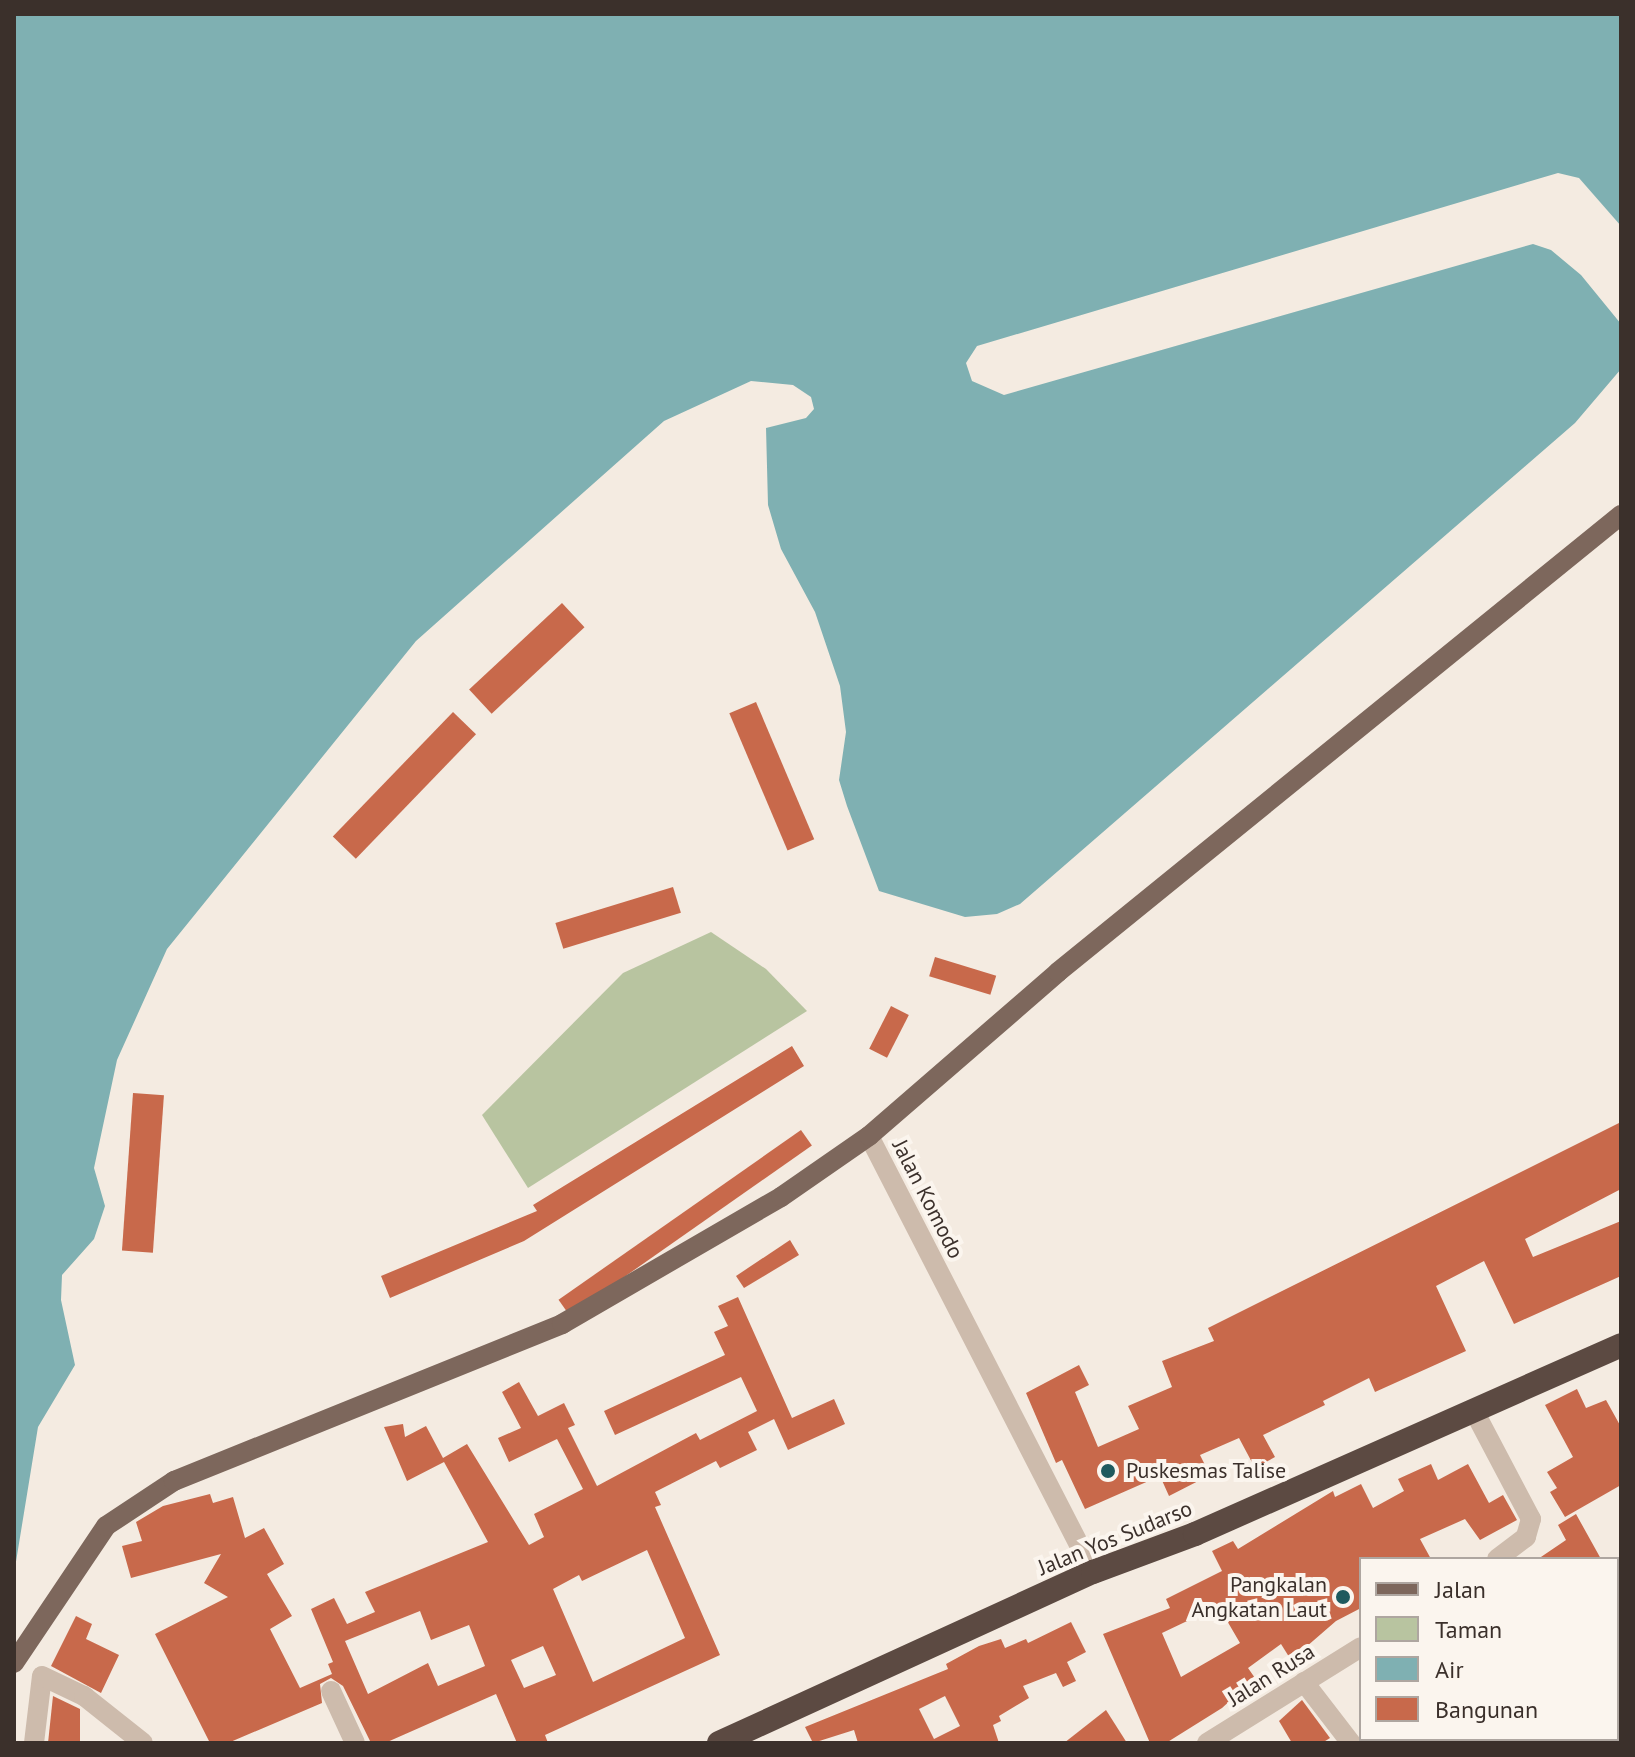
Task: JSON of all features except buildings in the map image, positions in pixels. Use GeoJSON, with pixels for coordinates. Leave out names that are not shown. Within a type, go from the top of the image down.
{"type":"FeatureCollection","features":[{"type":"Feature","properties":{"kind":"highway","name":"Jalan Yos Sudarso"},"geometry":{"type":"LineString","coordinates":[[719,1743],[1093,1572],[1195,1534],[1621,1345]]}},
{"type":"Feature","properties":{"kind":"main road"},"geometry":{"type":"LineString","coordinates":[[869,1136],[1058,972],[1621,515]]}},
{"type":"Feature","properties":{"kind":"main road","name":"Jalan Komodo"},"geometry":{"type":"LineString","coordinates":[[14,1663],[106,1526],[174,1481],[507,1348],[609,1300],[781,1197],[869,1136]]}},
{"type":"Feature","properties":{"kind":"street","name":"Jalan Komodo"},"geometry":{"type":"LineString","coordinates":[[869,1136],[1093,1572]]}},
{"type":"Feature","properties":{"kind":"street"},"geometry":{"type":"LineString","coordinates":[[1474,1411],[1531,1519],[1526,1537],[1500,1557]]}},
{"type":"Feature","properties":{"kind":"street","name":"Jalan Rusa"},"geometry":{"type":"LineString","coordinates":[[1207,1743],[1359,1648]]}},
{"type":"Feature","properties":{"kind":"street"},"geometry":{"type":"LineString","coordinates":[[34,1743],[42,1676],[84,1696],[143,1743]]}},
{"type":"Feature","properties":{"kind":"street"},"geometry":{"type":"LineString","coordinates":[[1304,1682],[1351,1743]]}},
{"type":"Feature","properties":{"kind":"street"},"geometry":{"type":"LineString","coordinates":[[331,1691],[355,1743]]}},
{"type":"Feature","properties":{"kind":"green space"},"geometry":{"type":"Polygon","coordinates":[[[711,932],[766,969],[807,1011],[528,1188],[482,1115],[623,973],[711,932]]]}},
{"type":"Feature","properties":{"kind":"water"},"geometry":{"type":"Polygon","coordinates":[[[14,14],[1621,14],[1621,226],[1579,178],[1558,173],[977,346],[966,363],[972,381],[1004,395],[1533,244],[1551,250],[1581,275],[1621,324],[1621,369],[1575,423],[1020,904],[997,914],[965,917],[879,891],[839,780],[846,732],[840,686],[815,612],[781,549],[768,505],[766,428],[806,418],[814,409],[811,397],[793,385],[751,381],[664,421],[416,641],[167,949],[117,1060],[94,1168],[105,1206],[94,1239],[62,1275],[61,1300],[75,1365],[38,1427],[14,1574],[14,14]]]}},
{"type":"Feature","properties":{"kind":"place","name":"Puskesmas Talise"},"geometry":{"type":"Point","coordinates":[1108,1471]}},
{"type":"Feature","properties":{"kind":"place","name":"Pangkalan Angkatan Laut"},"geometry":{"type":"Point","coordinates":[1343,1597]}}]}
